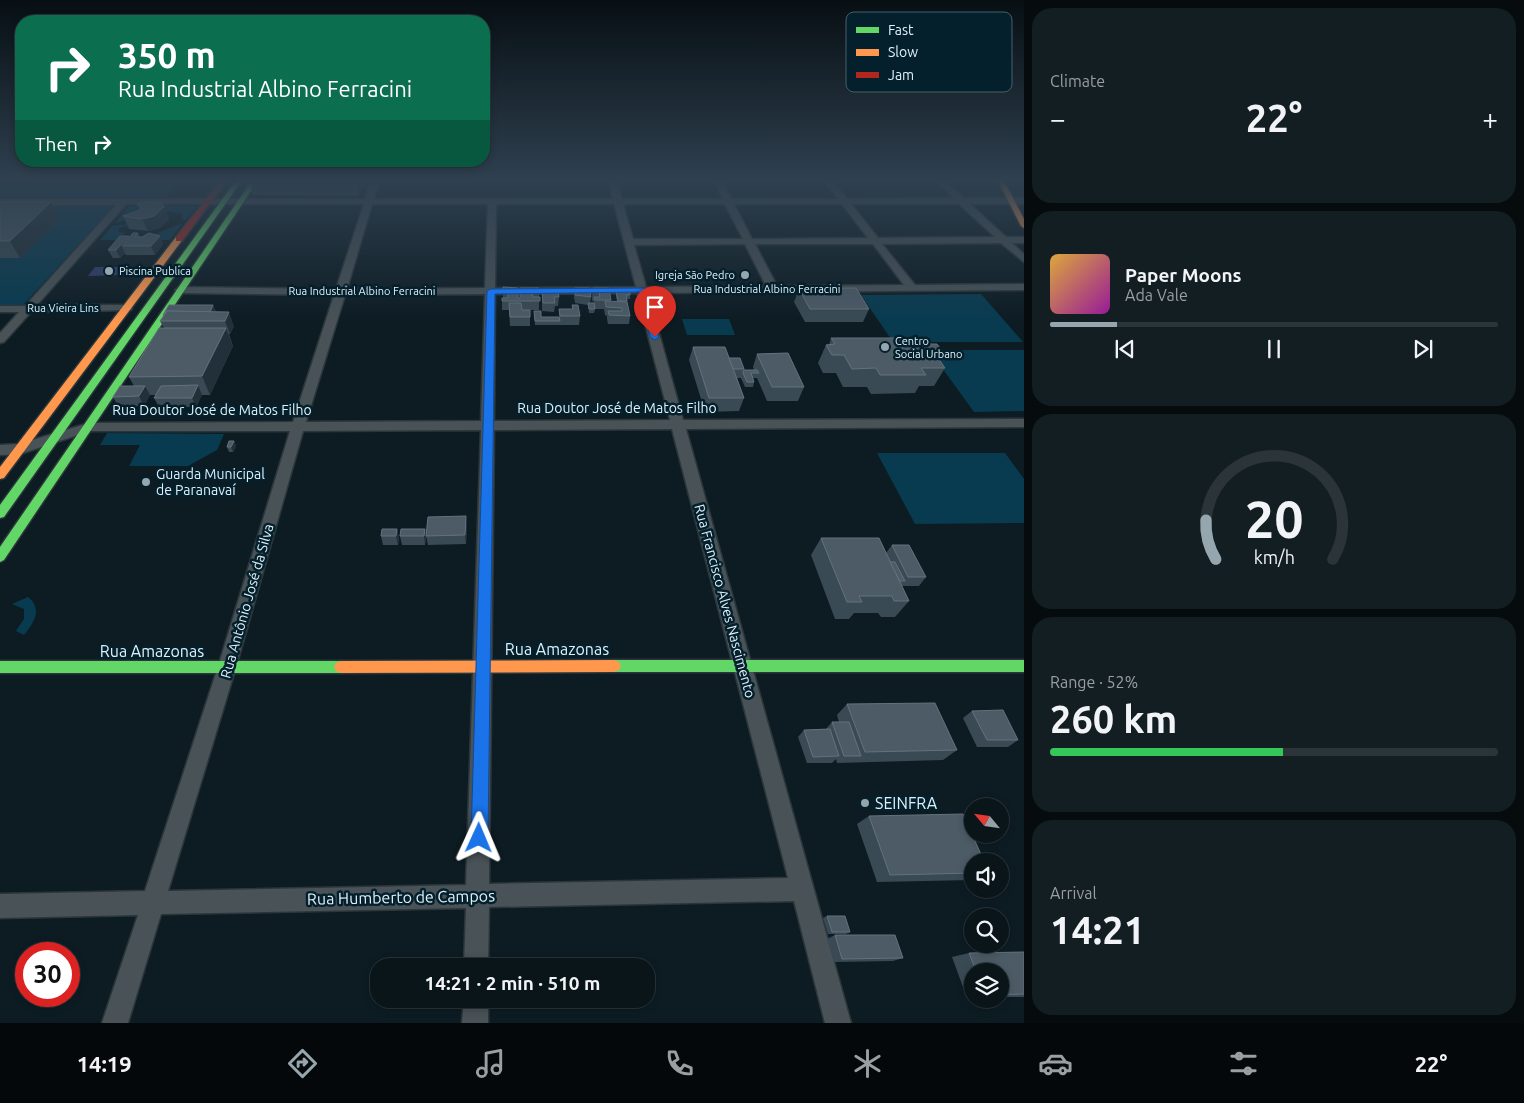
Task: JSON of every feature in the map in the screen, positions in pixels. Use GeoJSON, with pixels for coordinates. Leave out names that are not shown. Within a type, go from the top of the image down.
{"type":"FeatureCollection","features":[{"type":"Feature","properties":{"kind":"street"},"geometry":{"type":"LineString","coordinates":[[0,340],[101,227]]}},
{"type":"Feature","properties":{"kind":"street"},"geometry":{"type":"LineString","coordinates":[[0,475],[189,227]]}},
{"type":"Feature","properties":{"kind":"street"},"geometry":{"type":"LineString","coordinates":[[0,514],[206,227]]}},
{"type":"Feature","properties":{"kind":"street"},"geometry":{"type":"LineString","coordinates":[[0,557],[223,227]]}},
{"type":"Feature","properties":{"kind":"street","name":"Rua Antônio José da Silva"},"geometry":{"type":"LineString","coordinates":[[115,1023],[228,667],[298,426],[360,227]]}},
{"type":"Feature","properties":{"kind":"street"},"geometry":{"type":"LineString","coordinates":[[476,958],[484,665],[492,227]]}},
{"type":"Feature","properties":{"kind":"street","name":"Rua Francisco Alves Nascimento"},"geometry":{"type":"LineString","coordinates":[[625,227],[838,1023]]}},
{"type":"Feature","properties":{"kind":"street"},"geometry":{"type":"LineString","coordinates":[[741,227],[773,289]]}},
{"type":"Feature","properties":{"kind":"street"},"geometry":{"type":"LineString","coordinates":[[864,227],[913,288]]}},
{"type":"Feature","properties":{"kind":"street"},"geometry":{"type":"LineString","coordinates":[[990,227],[1024,260]]}},
{"type":"Feature","properties":{"kind":"street"},"geometry":{"type":"LineString","coordinates":[[629,242],[1024,240]]}},
{"type":"Feature","properties":{"kind":"street","name":"Rua Industrial Albino Ferracini"},"geometry":{"type":"LineString","coordinates":[[180,290],[339,292],[1024,287]]}},
{"type":"Feature","properties":{"kind":"street","name":"Rua Vieira Lins"},"geometry":{"type":"LineString","coordinates":[[0,309],[127,308]]}},
{"type":"Feature","properties":{"kind":"street","name":"Rua Doutor José de Matos Filho"},"geometry":{"type":"LineString","coordinates":[[0,450],[20,449],[89,426],[1024,423]]}},
{"type":"Feature","properties":{"kind":"street","name":"Rua Amazonas"},"geometry":{"type":"LineString","coordinates":[[0,667],[484,665],[1024,666]]}},
{"type":"Feature","properties":{"kind":"street","name":"Rua Humberto de Campos"},"geometry":{"type":"LineString","coordinates":[[0,906],[802,889]]}},
{"type":"Feature","properties":{"kind":"street"},"geometry":{"type":"LineString","coordinates":[[475,1023],[476,1008]]}},
{"type":"Feature","properties":{"kind":"shaded area"},"geometry":{"type":"Polygon","coordinates":[[[0,227],[95,227],[22,306],[0,306],[0,227]]]}},
{"type":"Feature","properties":{"kind":"shaded area"},"geometry":{"type":"Polygon","coordinates":[[[111,227],[123,227],[119,228],[119,232],[126,233],[120,236],[128,238],[156,236],[155,234],[173,227],[180,227],[170,240],[100,240],[111,227]]]}},
{"type":"Feature","properties":{"kind":"shaded area","name":"Piscina Publica"},"geometry":{"type":"Polygon","coordinates":[[[95,267],[130,267],[123,275],[88,276],[95,267]]]}},
{"type":"Feature","properties":{"kind":"shaded area"},"geometry":{"type":"Polygon","coordinates":[[[981,294],[1023,342],[893,342],[861,295],[981,294]]]}},
{"type":"Feature","properties":{"kind":"shaded area"},"geometry":{"type":"Polygon","coordinates":[[[682,319],[729,319],[735,335],[687,335],[682,319]]]}},
{"type":"Feature","properties":{"kind":"shaded area"},"geometry":{"type":"Polygon","coordinates":[[[929,350],[1024,350],[1024,411],[974,412],[929,350]]]}},
{"type":"Feature","properties":{"kind":"shaded area"},"geometry":{"type":"Polygon","coordinates":[[[107,433],[224,434],[217,450],[188,466],[129,466],[140,445],[100,445],[107,433]]]}},
{"type":"Feature","properties":{"kind":"shaded area"},"geometry":{"type":"Polygon","coordinates":[[[877,453],[1005,453],[1024,479],[1024,523],[915,524],[877,453]]]}},
{"type":"Feature","properties":{"kind":"shaded area"},"geometry":{"type":"Polygon","coordinates":[[[28,597],[33,602],[36,611],[34,621],[24,635],[16,631],[24,619],[24,609],[12,604],[28,597]]]}},
{"type":"Feature","properties":{"kind":"building"},"geometry":{"type":"Polygon","coordinates":[[[0,227],[25,227],[10,241],[0,241],[0,227]]]}},
{"type":"Feature","properties":{"kind":"building"},"geometry":{"type":"Polygon","coordinates":[[[133,233],[138,233],[135,237],[142,237],[149,233],[160,236],[151,246],[122,246],[133,233]]]}},
{"type":"Feature","properties":{"kind":"building"},"geometry":{"type":"Polygon","coordinates":[[[120,236],[129,236],[116,250],[108,250],[120,236]]]}},
{"type":"Feature","properties":{"kind":"building"},"geometry":{"type":"Polygon","coordinates":[[[503,287],[518,288],[518,298],[520,298],[520,288],[539,288],[539,291],[532,292],[533,297],[540,297],[540,301],[502,301],[502,298],[508,298],[508,292],[503,292],[503,287]]]}},
{"type":"Feature","properties":{"kind":"building"},"geometry":{"type":"Polygon","coordinates":[[[575,288],[589,288],[591,297],[575,295],[575,288]]]}},
{"type":"Feature","properties":{"kind":"building"},"geometry":{"type":"Polygon","coordinates":[[[593,288],[609,288],[611,300],[595,300],[594,297],[600,297],[599,292],[593,292],[593,288]]]}},
{"type":"Feature","properties":{"kind":"building"},"geometry":{"type":"Polygon","coordinates":[[[856,288],[869,309],[810,309],[799,289],[856,288]]]}},
{"type":"Feature","properties":{"kind":"building"},"geometry":{"type":"Polygon","coordinates":[[[542,290],[558,290],[559,297],[554,297],[555,303],[543,303],[542,290]]]}},
{"type":"Feature","properties":{"kind":"building"},"geometry":{"type":"Polygon","coordinates":[[[616,292],[630,292],[630,295],[626,295],[627,301],[618,301],[616,292]]]}},
{"type":"Feature","properties":{"kind":"building"},"geometry":{"type":"Polygon","coordinates":[[[605,301],[627,302],[630,316],[609,315],[608,311],[622,311],[622,308],[606,307],[605,301]]]}},
{"type":"Feature","properties":{"kind":"building"},"geometry":{"type":"Polygon","coordinates":[[[509,303],[521,303],[522,310],[530,310],[530,317],[510,317],[509,303]]]}},
{"type":"Feature","properties":{"kind":"building"},"geometry":{"type":"Polygon","coordinates":[[[588,303],[594,303],[595,309],[589,309],[588,303]]]}},
{"type":"Feature","properties":{"kind":"building"},"geometry":{"type":"Polygon","coordinates":[[[169,305],[213,305],[210,312],[167,311],[163,315],[169,305]]]}},
{"type":"Feature","properties":{"kind":"building"},"geometry":{"type":"Polygon","coordinates":[[[572,305],[578,305],[580,316],[560,316],[559,309],[573,309],[572,305]]]}},
{"type":"Feature","properties":{"kind":"building"},"geometry":{"type":"Polygon","coordinates":[[[167,311],[229,312],[225,321],[160,321],[167,311]]]}},
{"type":"Feature","properties":{"kind":"building"},"geometry":{"type":"Polygon","coordinates":[[[534,311],[541,311],[541,317],[559,317],[560,321],[535,321],[534,311]]]}},
{"type":"Feature","properties":{"kind":"building"},"geometry":{"type":"Polygon","coordinates":[[[159,328],[226,328],[202,376],[129,377],[159,328]]]}},
{"type":"Feature","properties":{"kind":"building"},"geometry":{"type":"Polygon","coordinates":[[[831,338],[926,338],[931,344],[937,344],[945,354],[935,354],[945,368],[921,368],[926,375],[880,375],[876,368],[852,369],[844,355],[832,355],[826,345],[835,344],[831,338]]]}},
{"type":"Feature","properties":{"kind":"building"},"geometry":{"type":"Polygon","coordinates":[[[693,347],[725,347],[744,398],[709,398],[693,347]]]}},
{"type":"Feature","properties":{"kind":"building"},"geometry":{"type":"Polygon","coordinates":[[[788,353],[804,387],[772,387],[757,354],[788,353]]]}},
{"type":"Feature","properties":{"kind":"building"},"geometry":{"type":"Polygon","coordinates":[[[729,358],[740,358],[744,369],[733,369],[729,358]]]}},
{"type":"Feature","properties":{"kind":"building"},"geometry":{"type":"Polygon","coordinates":[[[744,370],[757,370],[759,373],[751,373],[754,382],[747,382],[743,373],[744,370]]]}},
{"type":"Feature","properties":{"kind":"building"},"geometry":{"type":"Polygon","coordinates":[[[198,385],[192,398],[154,398],[161,386],[198,385]]]}},
{"type":"Feature","properties":{"kind":"building"},"geometry":{"type":"Polygon","coordinates":[[[120,386],[145,386],[139,396],[113,397],[120,386]]]}},
{"type":"Feature","properties":{"kind":"building"},"geometry":{"type":"Polygon","coordinates":[[[229,441],[234,441],[231,447],[227,447],[229,441]]]}},
{"type":"Feature","properties":{"kind":"building"},"geometry":{"type":"Polygon","coordinates":[[[466,516],[465,535],[426,536],[428,517],[466,516]]]}},
{"type":"Feature","properties":{"kind":"building"},"geometry":{"type":"Polygon","coordinates":[[[382,529],[397,529],[396,536],[381,536],[382,529]]]}},
{"type":"Feature","properties":{"kind":"building"},"geometry":{"type":"Polygon","coordinates":[[[401,529],[425,529],[424,536],[400,536],[401,529]]]}},
{"type":"Feature","properties":{"kind":"building"},"geometry":{"type":"Polygon","coordinates":[[[821,538],[879,538],[909,601],[894,601],[892,596],[859,596],[862,602],[847,602],[821,538]]]}},
{"type":"Feature","properties":{"kind":"building"},"geometry":{"type":"Polygon","coordinates":[[[892,545],[909,545],[926,577],[908,577],[892,545]]]}},
{"type":"Feature","properties":{"kind":"building"},"geometry":{"type":"Polygon","coordinates":[[[890,562],[895,562],[905,581],[900,581],[890,562]]]}},
{"type":"Feature","properties":{"kind":"building"},"geometry":{"type":"Polygon","coordinates":[[[935,703],[957,750],[865,752],[847,704],[935,703]]]}},
{"type":"Feature","properties":{"kind":"building"},"geometry":{"type":"Polygon","coordinates":[[[1003,710],[1018,740],[987,740],[972,711],[1003,710]]]}},
{"type":"Feature","properties":{"kind":"building"},"geometry":{"type":"Polygon","coordinates":[[[832,722],[849,722],[861,756],[844,756],[832,722]]]}},
{"type":"Feature","properties":{"kind":"building"},"geometry":{"type":"Polygon","coordinates":[[[830,729],[839,756],[813,757],[804,730],[830,729]]]}},
{"type":"Feature","properties":{"kind":"building"},"geometry":{"type":"Polygon","coordinates":[[[963,814],[964,843],[976,843],[980,853],[964,853],[964,873],[890,875],[869,816],[963,814]]]}},
{"type":"Feature","properties":{"kind":"building"},"geometry":{"type":"Polygon","coordinates":[[[827,916],[845,916],[850,932],[832,932],[827,916]]]}},
{"type":"Feature","properties":{"kind":"building"},"geometry":{"type":"Polygon","coordinates":[[[835,935],[895,935],[903,958],[842,959],[835,935]]]}},
{"type":"Feature","properties":{"kind":"building"},"geometry":{"type":"Polygon","coordinates":[[[1024,952],[1024,994],[1009,995],[1009,963],[973,963],[969,953],[1024,952]]]}},
{"type":"Feature","properties":{"kind":"traffic: fast"},"geometry":{"type":"LineString","coordinates":[[0,514],[206,227]]}},
{"type":"Feature","properties":{"kind":"traffic: fast"},"geometry":{"type":"LineString","coordinates":[[0,557],[224,227]]}},
{"type":"Feature","properties":{"kind":"traffic: fast"},"geometry":{"type":"LineString","coordinates":[[614,666],[1024,666]]}},
{"type":"Feature","properties":{"kind":"traffic: fast"},"geometry":{"type":"LineString","coordinates":[[0,667],[341,667]]}},
{"type":"Feature","properties":{"kind":"traffic: slow"},"geometry":{"type":"LineString","coordinates":[[0,475],[179,239]]}},
{"type":"Feature","properties":{"kind":"traffic: slow"},"geometry":{"type":"LineString","coordinates":[[341,667],[614,666]]}},
{"type":"Feature","properties":{"kind":"traffic: jam"},"geometry":{"type":"LineString","coordinates":[[179,239],[188,227]]}},
{"type":"Feature","properties":{"kind":"place","name":"Piscina Publica"},"geometry":{"type":"Point","coordinates":[109,271]}},
{"type":"Feature","properties":{"kind":"place","name":"Igreja São Pedro"},"geometry":{"type":"Point","coordinates":[745,275]}},
{"type":"Feature","properties":{"kind":"place","name":"Centro Social Urbano"},"geometry":{"type":"Point","coordinates":[885,347]}},
{"type":"Feature","properties":{"kind":"place","name":"Guarda Municipal de Paranavaí"},"geometry":{"type":"Point","coordinates":[146,482]}},
{"type":"Feature","properties":{"kind":"place","name":"SEINFRA"},"geometry":{"type":"Point","coordinates":[865,803]}},
{"type":"Feature","properties":{"kind":"route"},"geometry":{"type":"LineString","coordinates":[[479,838],[491,291],[642,290],[655,337]]}}]}
